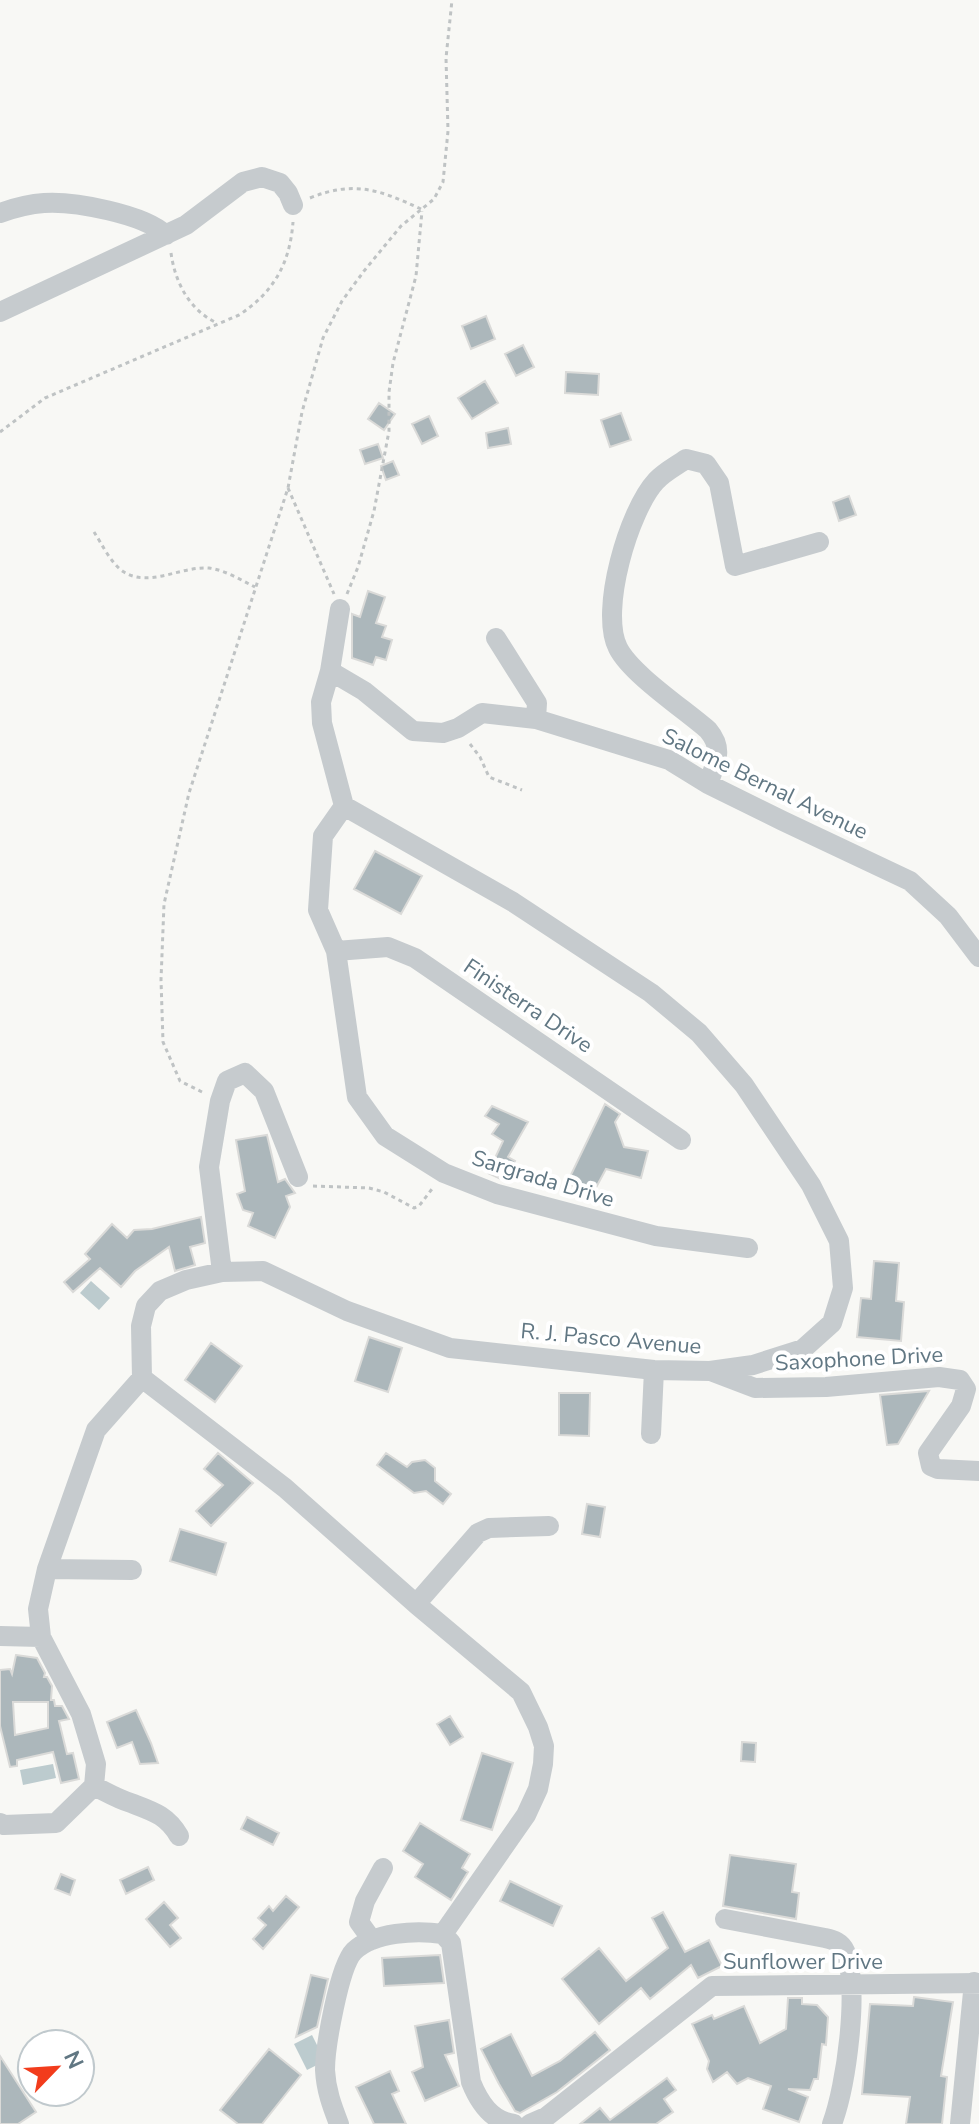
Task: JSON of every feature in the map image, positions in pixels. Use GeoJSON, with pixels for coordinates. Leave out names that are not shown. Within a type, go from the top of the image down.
{"type":"FeatureCollection","features":[{"type":"Feature","properties":{"kind":"street"},"geometry":{"type":"LineString","coordinates":[[0,312],[166,235],[199,216],[243,182],[262,177],[280,183],[293,205]]}},
{"type":"Feature","properties":{"kind":"street"},"geometry":{"type":"LineString","coordinates":[[0,213],[37,204],[71,204],[150,224],[166,235]]}},
{"type":"Feature","properties":{"kind":"street"},"geometry":{"type":"LineString","coordinates":[[708,784],[720,754],[715,739],[631,666],[618,648],[611,628],[612,595],[621,556],[640,509],[655,482],[686,459],[706,464],[719,483],[735,566],[819,542]]}},
{"type":"Feature","properties":{"kind":"street"},"geometry":{"type":"LineString","coordinates":[[340,609],[330,671],[321,702],[322,723],[344,806]]}},
{"type":"Feature","properties":{"kind":"street"},"geometry":{"type":"LineString","coordinates":[[496,638],[537,703],[536,719]]}},
{"type":"Feature","properties":{"kind":"street","name":"Salome Bernal Avenue"},"geometry":{"type":"LineString","coordinates":[[330,671],[364,691],[413,731],[443,733],[482,713],[536,719],[669,760],[708,784],[910,881],[948,916],[979,957]]}},
{"type":"Feature","properties":{"kind":"street","name":"Sargrada Drive"},"geometry":{"type":"LineString","coordinates":[[344,806],[323,836],[318,910],[336,951],[357,1097],[385,1136],[444,1173],[497,1194],[656,1236],[748,1248]]}},
{"type":"Feature","properties":{"kind":"street","name":"R. J. Pasco Avenue"},"geometry":{"type":"LineString","coordinates":[[142,1378],[141,1326],[146,1306],[160,1291],[186,1280],[222,1272],[263,1271],[347,1311],[450,1348],[654,1370],[710,1371],[753,1365],[803,1349],[832,1323],[843,1288],[839,1241],[811,1185],[744,1085],[699,1033],[651,993],[513,902],[344,806]]}},
{"type":"Feature","properties":{"kind":"street","name":"Finisterra Drive"},"geometry":{"type":"LineString","coordinates":[[336,951],[388,947],[415,958],[681,1140]]}},
{"type":"Feature","properties":{"kind":"street"},"geometry":{"type":"LineString","coordinates":[[222,1272],[209,1167],[220,1101],[227,1081],[245,1073],[264,1091],[298,1177]]}},
{"type":"Feature","properties":{"kind":"street"},"geometry":{"type":"LineString","coordinates":[[651,1434],[654,1370]]}},
{"type":"Feature","properties":{"kind":"street","name":"Saxophone Drive"},"geometry":{"type":"LineString","coordinates":[[710,1371],[755,1388],[826,1387],[939,1377],[960,1380],[966,1389],[961,1406],[928,1453],[928,1460],[931,1466],[938,1469],[979,1471]]}},
{"type":"Feature","properties":{"kind":"street"},"geometry":{"type":"LineString","coordinates":[[0,1823],[56,1823],[94,1786],[96,1764],[81,1714],[41,1637],[38,1609],[47,1569],[96,1430],[142,1378],[285,1488],[521,1692],[544,1746],[538,1789],[526,1815],[443,1934]]}},
{"type":"Feature","properties":{"kind":"street"},"geometry":{"type":"LineString","coordinates":[[416,1604],[478,1533],[489,1528],[549,1526]]}},
{"type":"Feature","properties":{"kind":"street"},"geometry":{"type":"LineString","coordinates":[[47,1569],[132,1570]]}},
{"type":"Feature","properties":{"kind":"street"},"geometry":{"type":"LineString","coordinates":[[0,1636],[41,1637]]}},
{"type":"Feature","properties":{"kind":"street"},"geometry":{"type":"LineString","coordinates":[[94,1786],[155,1811],[171,1821],[179,1836]]}},
{"type":"Feature","properties":{"kind":"street"},"geometry":{"type":"LineString","coordinates":[[372,1940],[359,1922],[365,1901],[383,1868]]}},
{"type":"Feature","properties":{"kind":"street"},"geometry":{"type":"LineString","coordinates":[[725,1919],[837,1941],[845,1950],[851,1986],[846,2070],[832,2124]]}},
{"type":"Feature","properties":{"kind":"street"},"geometry":{"type":"LineString","coordinates":[[339,2124],[329,2099],[325,2068],[345,1962],[360,1946],[372,1940],[429,1932],[443,1934],[451,1943],[471,2082],[477,2097],[497,2119],[514,2124]]}},
{"type":"Feature","properties":{"kind":"street"},"geometry":{"type":"LineString","coordinates":[[960,2124],[976,1982]]}},
{"type":"Feature","properties":{"kind":"street","name":"Sunflower Drive"},"geometry":{"type":"LineString","coordinates":[[530,2124],[546,2117],[712,1986],[976,1982]]}},
{"type":"Feature","properties":{"kind":"path"},"geometry":{"type":"LineString","coordinates":[[220,1101],[180,1081],[163,1042],[161,980],[164,904],[189,793],[288,488],[302,412],[323,338],[342,301],[364,271],[401,226],[434,199],[443,182],[447,162],[446,58],[452,0]]}},
{"type":"Feature","properties":{"kind":"path"},"geometry":{"type":"LineString","coordinates":[[0,432],[45,398],[239,315],[257,303],[273,286],[283,267],[290,245],[293,205],[329,190],[352,187],[376,191],[422,210]]}},
{"type":"Feature","properties":{"kind":"path"},"geometry":{"type":"LineString","coordinates":[[340,609],[358,567],[374,511],[389,431],[393,363],[414,290],[422,210]]}},
{"type":"Feature","properties":{"kind":"path"},"geometry":{"type":"LineString","coordinates":[[166,235],[175,274],[185,294],[197,309],[217,323]]}},
{"type":"Feature","properties":{"kind":"path"},"geometry":{"type":"LineString","coordinates":[[288,488],[340,609]]}},
{"type":"Feature","properties":{"kind":"path"},"geometry":{"type":"LineString","coordinates":[[94,532],[121,571],[138,579],[209,568],[255,587]]}},
{"type":"Feature","properties":{"kind":"path"},"geometry":{"type":"LineString","coordinates":[[458,728],[480,757],[489,777],[522,790]]}},
{"type":"Feature","properties":{"kind":"path"},"geometry":{"type":"LineString","coordinates":[[298,1177],[306,1185],[369,1188],[384,1192],[414,1208],[419,1206],[444,1173]]}},
{"type":"Feature","properties":{"kind":"shaded area"},"geometry":{"type":"Polygon","coordinates":[[[91,1281],[110,1298],[99,1310],[80,1293],[91,1281]]]}},
{"type":"Feature","properties":{"kind":"shaded area"},"geometry":{"type":"Polygon","coordinates":[[[53,1764],[56,1778],[23,1785],[20,1770],[53,1764]]]}},
{"type":"Feature","properties":{"kind":"shaded area"},"geometry":{"type":"Polygon","coordinates":[[[312,2035],[325,2061],[307,2070],[294,2044],[312,2035]]]}},
{"type":"Feature","properties":{"kind":"building"},"geometry":{"type":"Polygon","coordinates":[[[486,316],[495,339],[471,349],[462,326],[486,316]]]}},
{"type":"Feature","properties":{"kind":"building"},"geometry":{"type":"Polygon","coordinates":[[[523,345],[534,367],[516,376],[505,354],[523,345]]]}},
{"type":"Feature","properties":{"kind":"building"},"geometry":{"type":"Polygon","coordinates":[[[566,372],[599,374],[598,395],[565,393],[566,372]]]}},
{"type":"Feature","properties":{"kind":"building"},"geometry":{"type":"Polygon","coordinates":[[[485,381],[498,403],[472,419],[458,398],[485,381]]]}},
{"type":"Feature","properties":{"kind":"building"},"geometry":{"type":"Polygon","coordinates":[[[379,403],[395,414],[384,430],[368,419],[379,403]]]}},
{"type":"Feature","properties":{"kind":"building"},"geometry":{"type":"Polygon","coordinates":[[[621,413],[631,440],[610,447],[601,420],[621,413]]]}},
{"type":"Feature","properties":{"kind":"building"},"geometry":{"type":"Polygon","coordinates":[[[429,416],[438,436],[422,444],[412,424],[429,416]]]}},
{"type":"Feature","properties":{"kind":"building"},"geometry":{"type":"Polygon","coordinates":[[[508,428],[511,444],[488,448],[486,433],[508,428]]]}},
{"type":"Feature","properties":{"kind":"building"},"geometry":{"type":"Polygon","coordinates":[[[378,444],[383,458],[365,464],[360,450],[378,444]]]}},
{"type":"Feature","properties":{"kind":"building"},"geometry":{"type":"Polygon","coordinates":[[[393,461],[399,475],[386,480],[381,466],[393,461]]]}},
{"type":"Feature","properties":{"kind":"building"},"geometry":{"type":"Polygon","coordinates":[[[849,496],[856,515],[839,521],[833,502],[849,496]]]}},
{"type":"Feature","properties":{"kind":"building"},"geometry":{"type":"Polygon","coordinates":[[[368,591],[385,597],[376,623],[386,626],[382,637],[392,640],[386,660],[376,657],[373,665],[352,658],[352,614],[360,617],[368,591]]]}},
{"type":"Feature","properties":{"kind":"building"},"geometry":{"type":"Polygon","coordinates":[[[375,851],[422,876],[401,914],[354,889],[375,851]]]}},
{"type":"Feature","properties":{"kind":"building"},"geometry":{"type":"Polygon","coordinates":[[[605,1104],[620,1114],[615,1122],[624,1147],[648,1151],[641,1178],[606,1169],[592,1195],[567,1183],[605,1104]]]}},
{"type":"Feature","properties":{"kind":"building"},"geometry":{"type":"Polygon","coordinates":[[[492,1106],[528,1122],[508,1157],[515,1161],[505,1181],[488,1173],[503,1141],[492,1134],[499,1124],[485,1116],[492,1106]]]}},
{"type":"Feature","properties":{"kind":"building"},"geometry":{"type":"Polygon","coordinates":[[[267,1135],[278,1182],[285,1179],[295,1193],[286,1196],[290,1207],[275,1238],[248,1226],[253,1213],[243,1210],[237,1194],[245,1191],[236,1140],[267,1135]]]}},
{"type":"Feature","properties":{"kind":"building"},"geometry":{"type":"Polygon","coordinates":[[[201,1217],[205,1243],[190,1247],[195,1265],[175,1271],[169,1247],[135,1271],[121,1287],[100,1268],[73,1292],[64,1282],[90,1259],[85,1254],[112,1224],[127,1238],[134,1230],[152,1229],[201,1217]]]}},
{"type":"Feature","properties":{"kind":"building"},"geometry":{"type":"Polygon","coordinates":[[[874,1261],[899,1263],[896,1301],[904,1302],[901,1341],[857,1337],[861,1298],[871,1299],[874,1261]]]}},
{"type":"Feature","properties":{"kind":"building"},"geometry":{"type":"Polygon","coordinates":[[[369,1337],[402,1348],[388,1392],[355,1381],[369,1337]]]}},
{"type":"Feature","properties":{"kind":"building"},"geometry":{"type":"Polygon","coordinates":[[[211,1343],[242,1366],[215,1402],[185,1380],[211,1343]]]}},
{"type":"Feature","properties":{"kind":"building"},"geometry":{"type":"Polygon","coordinates":[[[929,1391],[898,1444],[887,1445],[880,1395],[929,1391]]]}},
{"type":"Feature","properties":{"kind":"building"},"geometry":{"type":"Polygon","coordinates":[[[559,1393],[590,1393],[589,1436],[559,1435],[559,1393]]]}},
{"type":"Feature","properties":{"kind":"building"},"geometry":{"type":"Polygon","coordinates":[[[218,1453],[253,1483],[211,1526],[196,1511],[223,1485],[204,1469],[218,1453]]]}},
{"type":"Feature","properties":{"kind":"building"},"geometry":{"type":"Polygon","coordinates":[[[386,1453],[407,1467],[412,1462],[425,1460],[435,1468],[435,1481],[451,1494],[443,1504],[426,1491],[414,1493],[377,1465],[386,1453]]]}},
{"type":"Feature","properties":{"kind":"building"},"geometry":{"type":"Polygon","coordinates":[[[587,1504],[605,1507],[600,1537],[582,1534],[587,1504]]]}},
{"type":"Feature","properties":{"kind":"building"},"geometry":{"type":"Polygon","coordinates":[[[180,1529],[226,1543],[216,1575],[170,1561],[180,1529]]]}},
{"type":"Feature","properties":{"kind":"building"},"geometry":{"type":"Polygon","coordinates":[[[16,1655],[37,1658],[44,1677],[52,1686],[51,1700],[54,1700],[55,1706],[62,1706],[69,1719],[59,1721],[67,1754],[73,1753],[79,1779],[61,1783],[53,1752],[17,1760],[17,1766],[10,1767],[0,1726],[0,1670],[10,1669],[12,1674],[16,1655]],[[13,1702],[15,1735],[48,1728],[48,1702],[13,1702]]]}},
{"type":"Feature","properties":{"kind":"building"},"geometry":{"type":"Polygon","coordinates":[[[136,1710],[158,1763],[140,1764],[132,1742],[117,1748],[107,1722],[136,1710]]]}},
{"type":"Feature","properties":{"kind":"building"},"geometry":{"type":"Polygon","coordinates":[[[450,1716],[463,1737],[450,1745],[437,1724],[450,1716]]]}},
{"type":"Feature","properties":{"kind":"building"},"geometry":{"type":"Polygon","coordinates":[[[742,1742],[756,1743],[755,1762],[741,1761],[742,1742]]]}},
{"type":"Feature","properties":{"kind":"building"},"geometry":{"type":"Polygon","coordinates":[[[482,1753],[513,1763],[492,1830],[461,1820],[482,1753]]]}},
{"type":"Feature","properties":{"kind":"building"},"geometry":{"type":"Polygon","coordinates":[[[247,1817],[279,1833],[273,1845],[241,1829],[247,1817]]]}},
{"type":"Feature","properties":{"kind":"building"},"geometry":{"type":"Polygon","coordinates":[[[420,1823],[470,1854],[462,1868],[468,1872],[451,1900],[415,1877],[423,1864],[403,1851],[420,1823]]]}},
{"type":"Feature","properties":{"kind":"building"},"geometry":{"type":"Polygon","coordinates":[[[730,1855],[796,1864],[792,1892],[799,1893],[796,1919],[723,1906],[730,1855]]]}},
{"type":"Feature","properties":{"kind":"building"},"geometry":{"type":"Polygon","coordinates":[[[148,1867],[154,1880],[126,1894],[120,1880],[148,1867]]]}},
{"type":"Feature","properties":{"kind":"building"},"geometry":{"type":"Polygon","coordinates":[[[61,1874],[75,1880],[70,1895],[55,1889],[61,1874]]]}},
{"type":"Feature","properties":{"kind":"building"},"geometry":{"type":"Polygon","coordinates":[[[510,1881],[562,1906],[553,1926],[500,1901],[510,1881]]]}},
{"type":"Feature","properties":{"kind":"building"},"geometry":{"type":"Polygon","coordinates":[[[286,1896],[299,1907],[263,1949],[253,1939],[266,1925],[258,1918],[269,1906],[273,1911],[286,1896]]]}},
{"type":"Feature","properties":{"kind":"building"},"geometry":{"type":"Polygon","coordinates":[[[164,1902],[178,1918],[170,1925],[181,1938],[170,1947],[146,1919],[164,1902]]]}},
{"type":"Feature","properties":{"kind":"building"},"geometry":{"type":"Polygon","coordinates":[[[663,1912],[685,1952],[709,1940],[722,1966],[698,1978],[691,1965],[650,1999],[641,1988],[599,2024],[562,1979],[599,1948],[626,1981],[668,1948],[652,1918],[663,1912]]]}},
{"type":"Feature","properties":{"kind":"building"},"geometry":{"type":"Polygon","coordinates":[[[440,1955],[444,1983],[384,1986],[382,1958],[440,1955]]]}},
{"type":"Feature","properties":{"kind":"building"},"geometry":{"type":"Polygon","coordinates":[[[311,1975],[328,1979],[317,2027],[296,2037],[311,1975]]]}},
{"type":"Feature","properties":{"kind":"building"},"geometry":{"type":"Polygon","coordinates":[[[914,1997],[953,2002],[941,2076],[947,2077],[942,2124],[906,2124],[910,2097],[862,2094],[870,2004],[913,2006],[914,1997]]]}},
{"type":"Feature","properties":{"kind":"building"},"geometry":{"type":"Polygon","coordinates":[[[788,1998],[802,1998],[802,2004],[817,2005],[828,2017],[826,2045],[822,2044],[818,2079],[814,2079],[810,2090],[788,2089],[808,2097],[799,2122],[763,2109],[771,2086],[748,2078],[737,2084],[727,2072],[713,2082],[707,2069],[709,2061],[692,2024],[712,2015],[714,2019],[744,2006],[760,2043],[786,2029],[788,1998]]]}},
{"type":"Feature","properties":{"kind":"building"},"geometry":{"type":"Polygon","coordinates":[[[449,2020],[454,2053],[445,2055],[459,2086],[425,2101],[412,2072],[423,2067],[415,2026],[449,2020]]]}},
{"type":"Feature","properties":{"kind":"building"},"geometry":{"type":"Polygon","coordinates":[[[595,2032],[610,2050],[557,2092],[520,2113],[515,2111],[481,2049],[511,2034],[532,2076],[560,2061],[595,2032]]]}},
{"type":"Feature","properties":{"kind":"building"},"geometry":{"type":"Polygon","coordinates":[[[269,2049],[301,2075],[262,2124],[238,2124],[220,2110],[269,2049]]]}},
{"type":"Feature","properties":{"kind":"building"},"geometry":{"type":"Polygon","coordinates":[[[0,2056],[16,2081],[16,2108],[33,2108],[36,2112],[18,2124],[0,2124],[0,2056]]]}},
{"type":"Feature","properties":{"kind":"building"},"geometry":{"type":"Polygon","coordinates":[[[390,2071],[399,2091],[392,2094],[406,2124],[374,2124],[356,2087],[390,2071]]]}},
{"type":"Feature","properties":{"kind":"building"},"geometry":{"type":"Polygon","coordinates":[[[667,2078],[676,2090],[664,2099],[673,2112],[656,2124],[580,2124],[600,2108],[610,2120],[667,2078]]]}}]}
